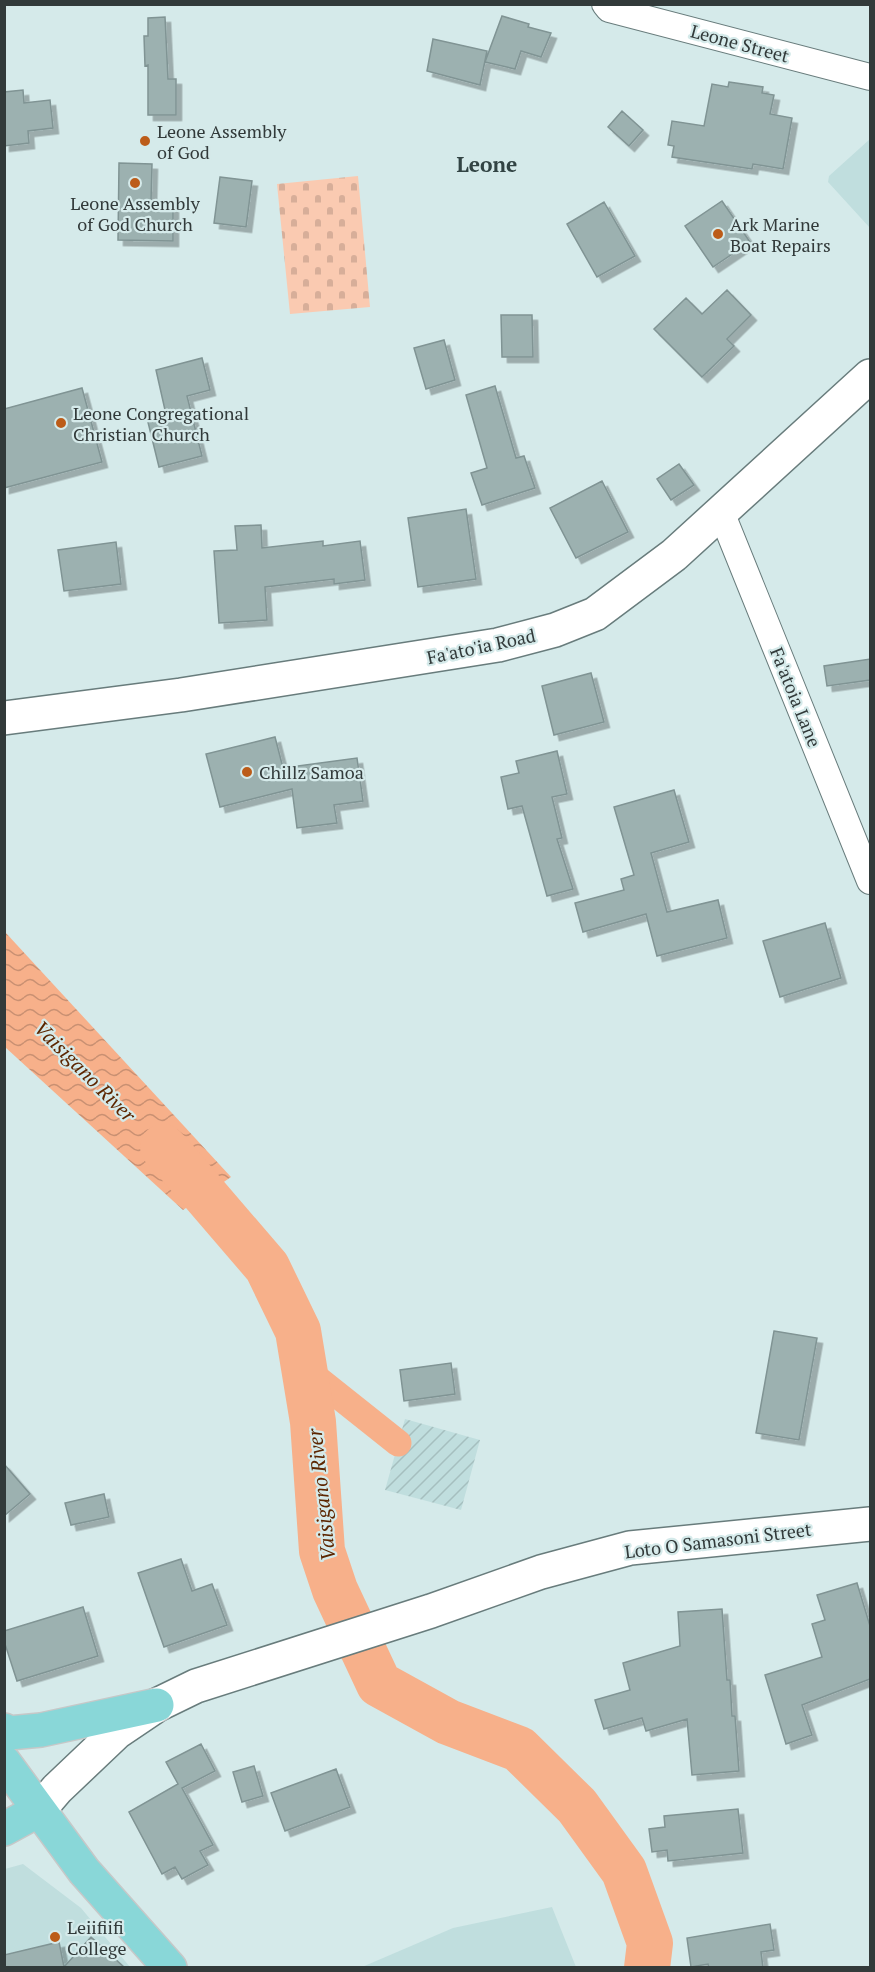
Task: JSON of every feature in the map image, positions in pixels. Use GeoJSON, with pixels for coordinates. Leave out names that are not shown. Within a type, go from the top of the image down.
{"type":"FeatureCollection","features":[{"type":"Feature","properties":{"kind":"main road","name":"Fa'ato'ia Road"},"geometry":{"type":"LineString","coordinates":[[4,718],[181,695],[373,666],[498,645],[555,630],[595,614],[674,555],[870,376]]}},
{"type":"Feature","properties":{"kind":"main road","name":"Loto O Samasoni Street"},"geometry":{"type":"LineString","coordinates":[[157,1704],[196,1686],[431,1611],[541,1572],[630,1548],[870,1524]]}},
{"type":"Feature","properties":{"kind":"main road"},"geometry":{"type":"LineString","coordinates":[[4,1730],[9,1733],[41,1730],[157,1704]]}},
{"type":"Feature","properties":{"kind":"main road"},"geometry":{"type":"LineString","coordinates":[[4,1829],[39,1810],[90,1756],[117,1732],[157,1704]]}},
{"type":"Feature","properties":{"kind":"main road"},"geometry":{"type":"LineString","coordinates":[[4,1762],[84,1871],[170,1968]]}},
{"type":"Feature","properties":{"kind":"street","name":"Leone Street"},"geometry":{"type":"LineString","coordinates":[[607,7],[870,77]]}},
{"type":"Feature","properties":{"kind":"street","name":"Fa'atoia Lane"},"geometry":{"type":"LineString","coordinates":[[722,512],[870,881]]}},
{"type":"Feature","properties":{"kind":"shaded area"},"geometry":{"type":"Polygon","coordinates":[[[870,139],[870,228],[828,182],[829,176],[870,139]]]}},
{"type":"Feature","properties":{"kind":"shaded area"},"geometry":{"type":"Polygon","coordinates":[[[405,1419],[480,1440],[461,1510],[385,1490],[405,1419]]]}},
{"type":"Feature","properties":{"kind":"shaded area","name":"Leiifiifi College"},"geometry":{"type":"Polygon","coordinates":[[[23,1864],[81,1908],[130,1967],[5,1968],[5,1869],[23,1864]]]}},
{"type":"Feature","properties":{"kind":"shaded area"},"geometry":{"type":"Polygon","coordinates":[[[552,1907],[576,1967],[362,1967],[453,1928],[552,1907]]]}},
{"type":"Feature","properties":{"kind":"green space"},"geometry":{"type":"Polygon","coordinates":[[[358,176],[370,307],[290,314],[277,184],[358,176]]]}},
{"type":"Feature","properties":{"kind":"water"},"geometry":{"type":"Polygon","coordinates":[[[4,932],[231,1177],[183,1210],[5,1047],[4,932]]]}},
{"type":"Feature","properties":{"kind":"building"},"geometry":{"type":"Polygon","coordinates":[[[502,16],[529,24],[528,27],[551,33],[541,57],[521,51],[515,69],[485,62],[502,16]]]}},
{"type":"Feature","properties":{"kind":"building"},"geometry":{"type":"Polygon","coordinates":[[[165,17],[168,79],[176,79],[176,115],[148,115],[148,65],[145,66],[144,36],[148,36],[148,18],[165,17]]]}},
{"type":"Feature","properties":{"kind":"building"},"geometry":{"type":"Polygon","coordinates":[[[433,39],[487,51],[480,85],[427,71],[433,39]]]}},
{"type":"Feature","properties":{"kind":"building"},"geometry":{"type":"Polygon","coordinates":[[[729,82],[763,87],[762,93],[774,95],[770,114],[792,118],[783,169],[753,164],[752,169],[672,157],[674,146],[668,145],[672,121],[704,126],[712,84],[728,87],[729,82]]]}},
{"type":"Feature","properties":{"kind":"building"},"geometry":{"type":"Polygon","coordinates":[[[23,90],[24,103],[50,100],[53,128],[28,131],[29,143],[4,146],[4,92],[23,90]]]}},
{"type":"Feature","properties":{"kind":"building"},"geometry":{"type":"Polygon","coordinates":[[[622,111],[643,130],[629,146],[608,127],[622,111]]]}},
{"type":"Feature","properties":{"kind":"building","name":"Leone Assembly of God Church"},"geometry":{"type":"Polygon","coordinates":[[[119,163],[152,164],[151,202],[173,203],[173,241],[118,240],[119,163]]]}},
{"type":"Feature","properties":{"kind":"building"},"geometry":{"type":"Polygon","coordinates":[[[220,177],[252,181],[246,227],[214,223],[220,177]]]}},
{"type":"Feature","properties":{"kind":"building","name":"Ark Marine Boat Repairs"},"geometry":{"type":"Polygon","coordinates":[[[722,201],[750,242],[713,267],[685,226],[722,201]]]}},
{"type":"Feature","properties":{"kind":"building"},"geometry":{"type":"Polygon","coordinates":[[[604,202],[635,256],[597,277],[567,224],[604,202]]]}},
{"type":"Feature","properties":{"kind":"building"},"geometry":{"type":"Polygon","coordinates":[[[727,290],[751,315],[727,339],[734,346],[702,377],[654,329],[686,298],[702,314],[727,290]]]}},
{"type":"Feature","properties":{"kind":"building"},"geometry":{"type":"Polygon","coordinates":[[[501,315],[532,315],[533,357],[502,357],[501,315]]]}},
{"type":"Feature","properties":{"kind":"building"},"geometry":{"type":"Polygon","coordinates":[[[444,340],[455,380],[426,389],[414,348],[444,340]]]}},
{"type":"Feature","properties":{"kind":"building"},"geometry":{"type":"Polygon","coordinates":[[[202,358],[210,390],[187,396],[202,456],[159,467],[146,414],[165,410],[156,370],[202,358]]]}},
{"type":"Feature","properties":{"kind":"building"},"geometry":{"type":"Polygon","coordinates":[[[495,386],[516,458],[524,456],[535,488],[482,505],[471,473],[487,468],[466,395],[495,386]]]}},
{"type":"Feature","properties":{"kind":"building"},"geometry":{"type":"Polygon","coordinates":[[[82,388],[102,462],[4,488],[4,409],[82,388]]]}},
{"type":"Feature","properties":{"kind":"building"},"geometry":{"type":"Polygon","coordinates":[[[679,464],[694,485],[671,500],[657,479],[679,464]]]}},
{"type":"Feature","properties":{"kind":"building"},"geometry":{"type":"Polygon","coordinates":[[[602,481],[628,532],[576,558],[550,508],[602,481]]]}},
{"type":"Feature","properties":{"kind":"building"},"geometry":{"type":"Polygon","coordinates":[[[466,509],[476,579],[418,587],[408,518],[466,509]]]}},
{"type":"Feature","properties":{"kind":"building"},"geometry":{"type":"Polygon","coordinates":[[[261,525],[262,548],[323,541],[323,546],[360,541],[365,580],[334,584],[334,579],[265,587],[267,620],[219,623],[214,551],[237,550],[235,526],[261,525]]]}},
{"type":"Feature","properties":{"kind":"building"},"geometry":{"type":"Polygon","coordinates":[[[116,542],[121,584],[64,591],[58,550],[116,542]]]}},
{"type":"Feature","properties":{"kind":"building"},"geometry":{"type":"Polygon","coordinates":[[[870,659],[870,680],[827,686],[824,666],[870,659]]]}},
{"type":"Feature","properties":{"kind":"building"},"geometry":{"type":"Polygon","coordinates":[[[591,673],[604,722],[554,735],[542,686],[591,673]]]}},
{"type":"Feature","properties":{"kind":"building"},"geometry":{"type":"Polygon","coordinates":[[[275,737],[283,768],[357,758],[363,801],[334,805],[337,823],[297,828],[292,789],[220,807],[206,754],[275,737]]]}},
{"type":"Feature","properties":{"kind":"building"},"geometry":{"type":"Polygon","coordinates":[[[557,751],[567,794],[552,797],[562,838],[557,839],[573,889],[547,896],[522,806],[508,809],[501,777],[519,773],[516,761],[557,751]]]}},
{"type":"Feature","properties":{"kind":"building"},"geometry":{"type":"Polygon","coordinates":[[[674,790],[689,842],[651,853],[667,912],[718,900],[727,938],[657,956],[646,914],[583,932],[575,903],[624,890],[621,879],[634,875],[614,807],[674,790]]]}},
{"type":"Feature","properties":{"kind":"building"},"geometry":{"type":"Polygon","coordinates":[[[825,923],[841,978],[780,997],[763,941],[825,923]]]}},
{"type":"Feature","properties":{"kind":"building"},"geometry":{"type":"Polygon","coordinates":[[[774,1331],[817,1338],[799,1440],[756,1433],[774,1331]]]}},
{"type":"Feature","properties":{"kind":"building"},"geometry":{"type":"Polygon","coordinates":[[[451,1363],[455,1394],[404,1401],[400,1370],[451,1363]]]}},
{"type":"Feature","properties":{"kind":"building"},"geometry":{"type":"Polygon","coordinates":[[[4,1464],[30,1494],[4,1516],[4,1464]]]}},
{"type":"Feature","properties":{"kind":"building"},"geometry":{"type":"Polygon","coordinates":[[[104,1494],[109,1517],[71,1525],[65,1503],[104,1494]]]}},
{"type":"Feature","properties":{"kind":"building"},"geometry":{"type":"Polygon","coordinates":[[[181,1559],[192,1591],[212,1584],[227,1625],[164,1647],[138,1573],[181,1559]]]}},
{"type":"Feature","properties":{"kind":"building"},"geometry":{"type":"Polygon","coordinates":[[[857,1583],[870,1626],[870,1679],[802,1705],[812,1735],[786,1744],[765,1675],[822,1657],[812,1624],[825,1620],[817,1595],[857,1583]]]}},
{"type":"Feature","properties":{"kind":"building"},"geometry":{"type":"Polygon","coordinates":[[[83,1607],[98,1656],[17,1681],[4,1641],[4,1631],[83,1607]]]}},
{"type":"Feature","properties":{"kind":"building"},"geometry":{"type":"Polygon","coordinates":[[[722,1609],[727,1680],[730,1680],[732,1716],[735,1716],[739,1771],[692,1775],[687,1719],[646,1731],[642,1718],[604,1729],[595,1700],[630,1690],[623,1663],[680,1646],[678,1612],[722,1609]]]}},
{"type":"Feature","properties":{"kind":"building"},"geometry":{"type":"Polygon","coordinates":[[[201,1744],[215,1771],[182,1788],[213,1845],[200,1851],[208,1865],[182,1879],[175,1867],[162,1874],[129,1812],[178,1784],[166,1762],[201,1744]]]}},
{"type":"Feature","properties":{"kind":"building"},"geometry":{"type":"Polygon","coordinates":[[[254,1766],[263,1796],[242,1802],[233,1772],[254,1766]]]}},
{"type":"Feature","properties":{"kind":"building"},"geometry":{"type":"Polygon","coordinates":[[[336,1769],[350,1807],[285,1831],[271,1793],[336,1769]]]}},
{"type":"Feature","properties":{"kind":"building"},"geometry":{"type":"Polygon","coordinates":[[[738,1809],[743,1853],[668,1861],[667,1850],[652,1852],[649,1829],[665,1827],[664,1816],[738,1809]]]}},
{"type":"Feature","properties":{"kind":"building"},"geometry":{"type":"Polygon","coordinates":[[[770,1924],[774,1950],[761,1952],[763,1968],[709,1968],[708,1964],[691,1967],[687,1938],[770,1924]]]}},
{"type":"Feature","properties":{"kind":"building"},"geometry":{"type":"Polygon","coordinates":[[[91,1937],[125,1968],[4,1968],[4,1955],[59,1942],[64,1967],[91,1937]]]}},
{"type":"Feature","properties":{"kind":"waterway","name":"Vaisigano River"},"geometry":{"type":"LineString","coordinates":[[163,1147],[267,1267],[298,1331],[313,1422],[322,1551],[335,1590],[379,1684],[448,1722],[519,1749],[577,1806],[624,1871],[650,1943],[647,1968]]}},
{"type":"Feature","properties":{"kind":"waterway"},"geometry":{"type":"LineString","coordinates":[[305,1369],[398,1443]]}},
{"type":"Feature","properties":{"kind":"place","name":"Leone Assembly of God"},"geometry":{"type":"Point","coordinates":[145,141]}},
{"type":"Feature","properties":{"kind":"place","name":"Leone Assembly of God Church"},"geometry":{"type":"Point","coordinates":[135,183]}},
{"type":"Feature","properties":{"kind":"place","name":"Ark Marine Boat Repairs"},"geometry":{"type":"Point","coordinates":[718,234]}},
{"type":"Feature","properties":{"kind":"place","name":"Leone Congregational Christian Church"},"geometry":{"type":"Point","coordinates":[61,423]}},
{"type":"Feature","properties":{"kind":"place","name":"Chillz Samoa"},"geometry":{"type":"Point","coordinates":[247,772]}},
{"type":"Feature","properties":{"kind":"place","name":"Leiifiifi College"},"geometry":{"type":"Point","coordinates":[55,1937]}},
{"type":"Feature","properties":{"kind":"district","name":"Leone"},"geometry":{"type":"Point","coordinates":[487,164]}}]}
